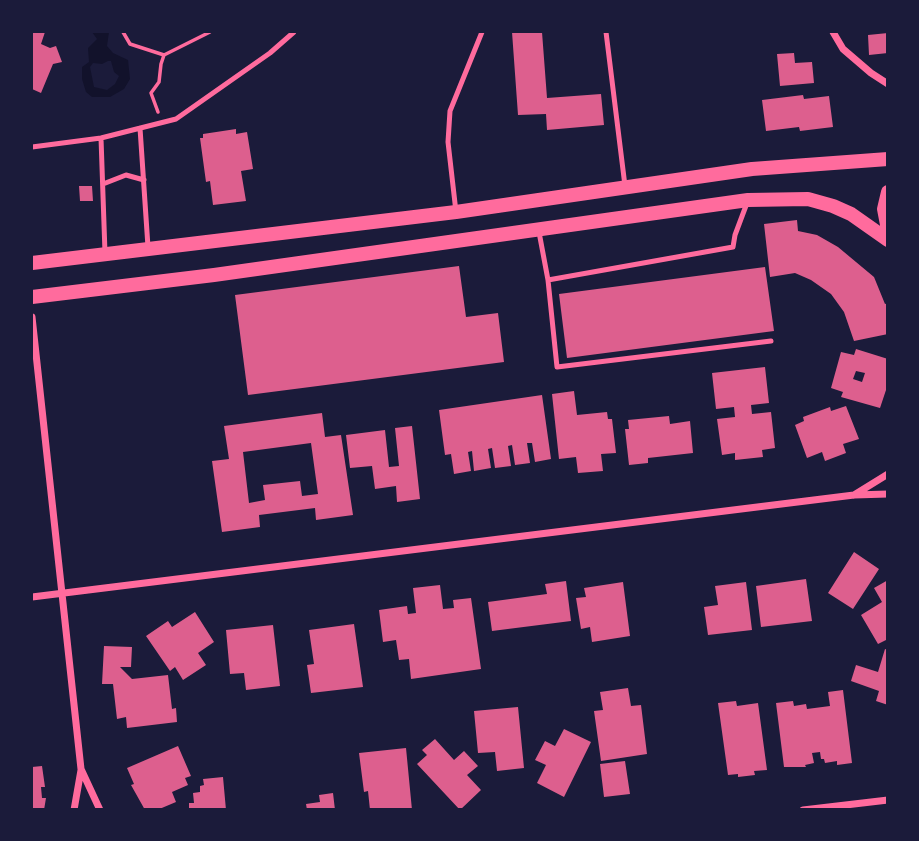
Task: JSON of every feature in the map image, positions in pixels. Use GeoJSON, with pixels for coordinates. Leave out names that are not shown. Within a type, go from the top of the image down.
{"type":"FeatureCollection","features":[{"type":"Feature","properties":{"kind":"main road"},"geometry":{"type":"LineString","coordinates":[[32,263],[456,212],[752,169],[887,159]]}},
{"type":"Feature","properties":{"kind":"main road"},"geometry":{"type":"LineString","coordinates":[[887,192],[884,209],[887,230]]}},
{"type":"Feature","properties":{"kind":"main road"},"geometry":{"type":"LineString","coordinates":[[32,297],[214,275],[748,200],[808,199],[833,206],[851,214],[887,240]]}},
{"type":"Feature","properties":{"kind":"street"},"geometry":{"type":"LineString","coordinates":[[833,32],[844,49],[887,84]]}},
{"type":"Feature","properties":{"kind":"street"},"geometry":{"type":"LineString","coordinates":[[32,317],[81,769],[74,810]]}},
{"type":"Feature","properties":{"kind":"street"},"geometry":{"type":"LineString","coordinates":[[854,495],[887,474]]}},
{"type":"Feature","properties":{"kind":"street"},"geometry":{"type":"LineString","coordinates":[[32,597],[854,495],[887,494]]}},
{"type":"Feature","properties":{"kind":"street"},"geometry":{"type":"LineString","coordinates":[[81,769],[100,810]]}},
{"type":"Feature","properties":{"kind":"street"},"geometry":{"type":"LineString","coordinates":[[803,810],[887,800]]}},
{"type":"Feature","properties":{"kind":"lane"},"geometry":{"type":"LineString","coordinates":[[32,148],[101,138],[176,119],[270,53],[294,32]]}},
{"type":"Feature","properties":{"kind":"lane"},"geometry":{"type":"LineString","coordinates":[[456,212],[448,142],[450,111],[482,32]]}},
{"type":"Feature","properties":{"kind":"lane"},"geometry":{"type":"LineString","coordinates":[[606,32],[625,186]]}},
{"type":"Feature","properties":{"kind":"lane"},"geometry":{"type":"LineString","coordinates":[[140,128],[148,248]]}},
{"type":"Feature","properties":{"kind":"lane"},"geometry":{"type":"LineString","coordinates":[[101,138],[105,253]]}},
{"type":"Feature","properties":{"kind":"lane"},"geometry":{"type":"LineString","coordinates":[[103,184],[127,175],[145,180]]}},
{"type":"Feature","properties":{"kind":"lane"},"geometry":{"type":"LineString","coordinates":[[548,280],[733,247],[748,200]]}},
{"type":"Feature","properties":{"kind":"lane"},"geometry":{"type":"LineString","coordinates":[[539,230],[548,280],[557,367],[771,341]]}},
{"type":"Feature","properties":{"kind":"path"},"geometry":{"type":"LineString","coordinates":[[123,32],[130,44],[164,55]]}},
{"type":"Feature","properties":{"kind":"path"},"geometry":{"type":"LineString","coordinates":[[163,122],[151,93],[159,82],[160,64],[164,55],[210,32]]}},
{"type":"Feature","properties":{"kind":"shaded area"},"geometry":{"type":"Polygon","coordinates":[[[92,32],[109,32],[107,46],[113,53],[128,60],[130,79],[124,89],[110,97],[92,97],[86,92],[82,79],[82,67],[89,62],[88,48],[97,39],[92,32]],[[111,61],[93,63],[90,67],[94,87],[107,90],[115,84],[119,76],[114,72],[111,61]]]}},
{"type":"Feature","properties":{"kind":"building"},"geometry":{"type":"Polygon","coordinates":[[[32,32],[45,32],[41,44],[50,48],[56,46],[62,62],[53,64],[41,93],[32,89],[32,32]]]}},
{"type":"Feature","properties":{"kind":"building"},"geometry":{"type":"Polygon","coordinates":[[[512,32],[542,32],[547,98],[601,94],[604,125],[547,130],[546,114],[518,115],[512,32]]]}},
{"type":"Feature","properties":{"kind":"building"},"geometry":{"type":"Polygon","coordinates":[[[888,33],[888,53],[869,55],[868,35],[888,33]]]}},
{"type":"Feature","properties":{"kind":"building"},"geometry":{"type":"Polygon","coordinates":[[[794,53],[795,63],[812,62],[814,83],[780,86],[777,54],[794,53]]]}},
{"type":"Feature","properties":{"kind":"building"},"geometry":{"type":"Polygon","coordinates":[[[803,95],[804,99],[829,96],[833,127],[766,131],[762,100],[803,95]]]}},
{"type":"Feature","properties":{"kind":"building"},"geometry":{"type":"Polygon","coordinates":[[[236,129],[236,134],[247,132],[253,169],[241,171],[246,201],[213,205],[210,181],[206,182],[200,138],[203,138],[203,134],[236,129]]]}},
{"type":"Feature","properties":{"kind":"building"},"geometry":{"type":"Polygon","coordinates":[[[79,186],[92,186],[93,201],[80,201],[79,186]]]}},
{"type":"Feature","properties":{"kind":"building"},"geometry":{"type":"Polygon","coordinates":[[[797,220],[798,231],[817,235],[838,247],[874,277],[885,304],[888,303],[888,334],[854,341],[844,312],[831,294],[795,273],[770,277],[764,224],[797,220]]]}},
{"type":"Feature","properties":{"kind":"building"},"geometry":{"type":"Polygon","coordinates":[[[459,266],[466,317],[498,313],[504,362],[248,395],[235,295],[459,266]]]}},
{"type":"Feature","properties":{"kind":"building"},"geometry":{"type":"Polygon","coordinates":[[[765,267],[774,331],[567,358],[559,294],[765,267]]]}},
{"type":"Feature","properties":{"kind":"building"},"geometry":{"type":"Polygon","coordinates":[[[856,349],[888,359],[888,384],[880,408],[841,397],[843,392],[831,388],[841,352],[854,355],[856,349]],[[856,371],[853,379],[862,382],[865,373],[856,371]]]}},
{"type":"Feature","properties":{"kind":"building"},"geometry":{"type":"Polygon","coordinates":[[[765,367],[769,403],[751,405],[752,414],[771,412],[775,448],[762,450],[763,457],[735,460],[735,453],[722,455],[717,419],[735,417],[734,407],[716,409],[712,373],[765,367]]]}},
{"type":"Feature","properties":{"kind":"building"},"geometry":{"type":"Polygon","coordinates":[[[574,391],[577,415],[607,412],[608,419],[612,419],[616,453],[601,454],[603,471],[578,473],[576,457],[559,459],[552,394],[574,391]]]}},
{"type":"Feature","properties":{"kind":"building"},"geometry":{"type":"Polygon","coordinates":[[[542,395],[551,459],[535,462],[532,443],[527,443],[530,463],[515,465],[512,445],[508,446],[511,466],[495,468],[492,448],[488,449],[491,468],[474,471],[472,451],[468,452],[471,471],[454,474],[451,454],[445,455],[439,410],[542,395]]]}},
{"type":"Feature","properties":{"kind":"building"},"geometry":{"type":"Polygon","coordinates":[[[846,406],[859,439],[843,444],[846,453],[825,461],[822,452],[807,458],[795,425],[804,421],[803,417],[830,407],[831,411],[846,406]]]}},
{"type":"Feature","properties":{"kind":"building"},"geometry":{"type":"Polygon","coordinates":[[[322,413],[325,437],[341,435],[353,515],[316,520],[315,508],[259,515],[260,527],[222,532],[212,461],[229,459],[224,426],[322,413]],[[311,443],[243,452],[249,503],[265,500],[263,485],[300,481],[302,496],[318,494],[311,443]]]}},
{"type":"Feature","properties":{"kind":"building"},"geometry":{"type":"Polygon","coordinates":[[[669,416],[670,424],[690,421],[693,453],[648,458],[648,463],[629,465],[625,429],[629,429],[628,420],[669,416]]]}},
{"type":"Feature","properties":{"kind":"building"},"geometry":{"type":"Polygon","coordinates":[[[412,426],[420,499],[397,502],[396,486],[375,489],[372,466],[350,468],[346,435],[385,430],[389,467],[399,466],[395,428],[412,426]]]}},
{"type":"Feature","properties":{"kind":"building"},"geometry":{"type":"Polygon","coordinates":[[[854,552],[879,569],[853,609],[828,593],[854,552]]]}},
{"type":"Feature","properties":{"kind":"building"},"geometry":{"type":"Polygon","coordinates":[[[806,579],[812,621],[761,627],[756,586],[806,579]]]}},
{"type":"Feature","properties":{"kind":"building"},"geometry":{"type":"Polygon","coordinates":[[[888,580],[888,639],[878,644],[861,615],[882,602],[874,588],[888,580]]]}},
{"type":"Feature","properties":{"kind":"building"},"geometry":{"type":"Polygon","coordinates":[[[566,581],[571,621],[492,631],[488,602],[547,594],[545,584],[566,581]]]}},
{"type":"Feature","properties":{"kind":"building"},"geometry":{"type":"Polygon","coordinates":[[[623,582],[630,636],[592,642],[590,627],[581,629],[576,598],[586,597],[584,588],[623,582]]]}},
{"type":"Feature","properties":{"kind":"building"},"geometry":{"type":"Polygon","coordinates":[[[746,582],[752,630],[708,635],[704,607],[718,605],[715,586],[746,582]]]}},
{"type":"Feature","properties":{"kind":"building"},"geometry":{"type":"Polygon","coordinates":[[[440,585],[443,609],[454,608],[453,600],[471,598],[481,669],[411,679],[409,659],[399,660],[396,640],[383,642],[379,610],[407,606],[408,614],[416,613],[413,588],[440,585]]]}},
{"type":"Feature","properties":{"kind":"building"},"geometry":{"type":"Polygon","coordinates":[[[195,612],[214,642],[198,653],[206,665],[183,680],[175,667],[170,671],[146,636],[168,621],[172,627],[195,612]]]}},
{"type":"Feature","properties":{"kind":"building"},"geometry":{"type":"Polygon","coordinates":[[[354,624],[363,687],[311,693],[307,665],[314,664],[309,630],[354,624]]]}},
{"type":"Feature","properties":{"kind":"building"},"geometry":{"type":"Polygon","coordinates":[[[273,625],[280,686],[246,690],[244,673],[230,674],[226,630],[273,625]]]}},
{"type":"Feature","properties":{"kind":"building"},"geometry":{"type":"Polygon","coordinates":[[[104,646],[132,647],[131,667],[120,667],[132,679],[168,675],[172,709],[176,708],[177,722],[127,728],[126,717],[117,719],[113,684],[102,684],[104,646]]]}},
{"type":"Feature","properties":{"kind":"building"},"geometry":{"type":"Polygon","coordinates":[[[885,649],[888,650],[888,705],[876,701],[879,691],[851,681],[856,665],[878,672],[885,649]]]}},
{"type":"Feature","properties":{"kind":"building"},"geometry":{"type":"Polygon","coordinates":[[[628,688],[631,706],[641,705],[647,754],[601,761],[594,711],[603,710],[600,692],[628,688]]]}},
{"type":"Feature","properties":{"kind":"building"},"geometry":{"type":"Polygon","coordinates":[[[843,690],[852,763],[825,763],[820,752],[812,753],[814,763],[805,765],[806,767],[784,767],[776,703],[793,701],[794,706],[806,704],[807,709],[830,706],[828,692],[843,690]]]}},
{"type":"Feature","properties":{"kind":"building"},"geometry":{"type":"Polygon","coordinates":[[[736,701],[737,706],[758,703],[767,770],[754,771],[755,775],[728,775],[718,703],[736,701]]]}},
{"type":"Feature","properties":{"kind":"building"},"geometry":{"type":"Polygon","coordinates":[[[518,707],[524,768],[497,771],[495,752],[478,753],[474,711],[518,707]]]}},
{"type":"Feature","properties":{"kind":"building"},"geometry":{"type":"Polygon","coordinates":[[[564,729],[591,742],[564,797],[537,783],[546,765],[535,760],[545,741],[555,746],[564,729]]]}},
{"type":"Feature","properties":{"kind":"building"},"geometry":{"type":"Polygon","coordinates":[[[435,739],[454,760],[464,751],[478,766],[467,775],[481,790],[460,810],[417,764],[427,755],[422,750],[435,739]]]}},
{"type":"Feature","properties":{"kind":"building"},"geometry":{"type":"Polygon","coordinates":[[[178,746],[191,776],[185,778],[188,785],[172,792],[176,802],[157,810],[145,810],[131,785],[134,784],[127,768],[178,746]]]}},
{"type":"Feature","properties":{"kind":"building"},"geometry":{"type":"Polygon","coordinates":[[[406,748],[412,810],[370,810],[368,791],[364,792],[359,753],[406,748]]]}},
{"type":"Feature","properties":{"kind":"building"},"geometry":{"type":"Polygon","coordinates":[[[625,761],[630,794],[604,797],[600,764],[625,761]]]}},
{"type":"Feature","properties":{"kind":"building"},"geometry":{"type":"Polygon","coordinates":[[[42,766],[45,787],[41,787],[42,798],[46,798],[44,810],[32,810],[32,767],[42,766]]]}},
{"type":"Feature","properties":{"kind":"building"},"geometry":{"type":"Polygon","coordinates":[[[223,777],[226,810],[189,810],[189,803],[194,803],[193,793],[200,792],[200,786],[204,785],[203,779],[223,777]]]}},
{"type":"Feature","properties":{"kind":"building"},"geometry":{"type":"Polygon","coordinates":[[[333,793],[335,810],[307,810],[306,804],[320,802],[319,795],[333,793]]]}}]}
